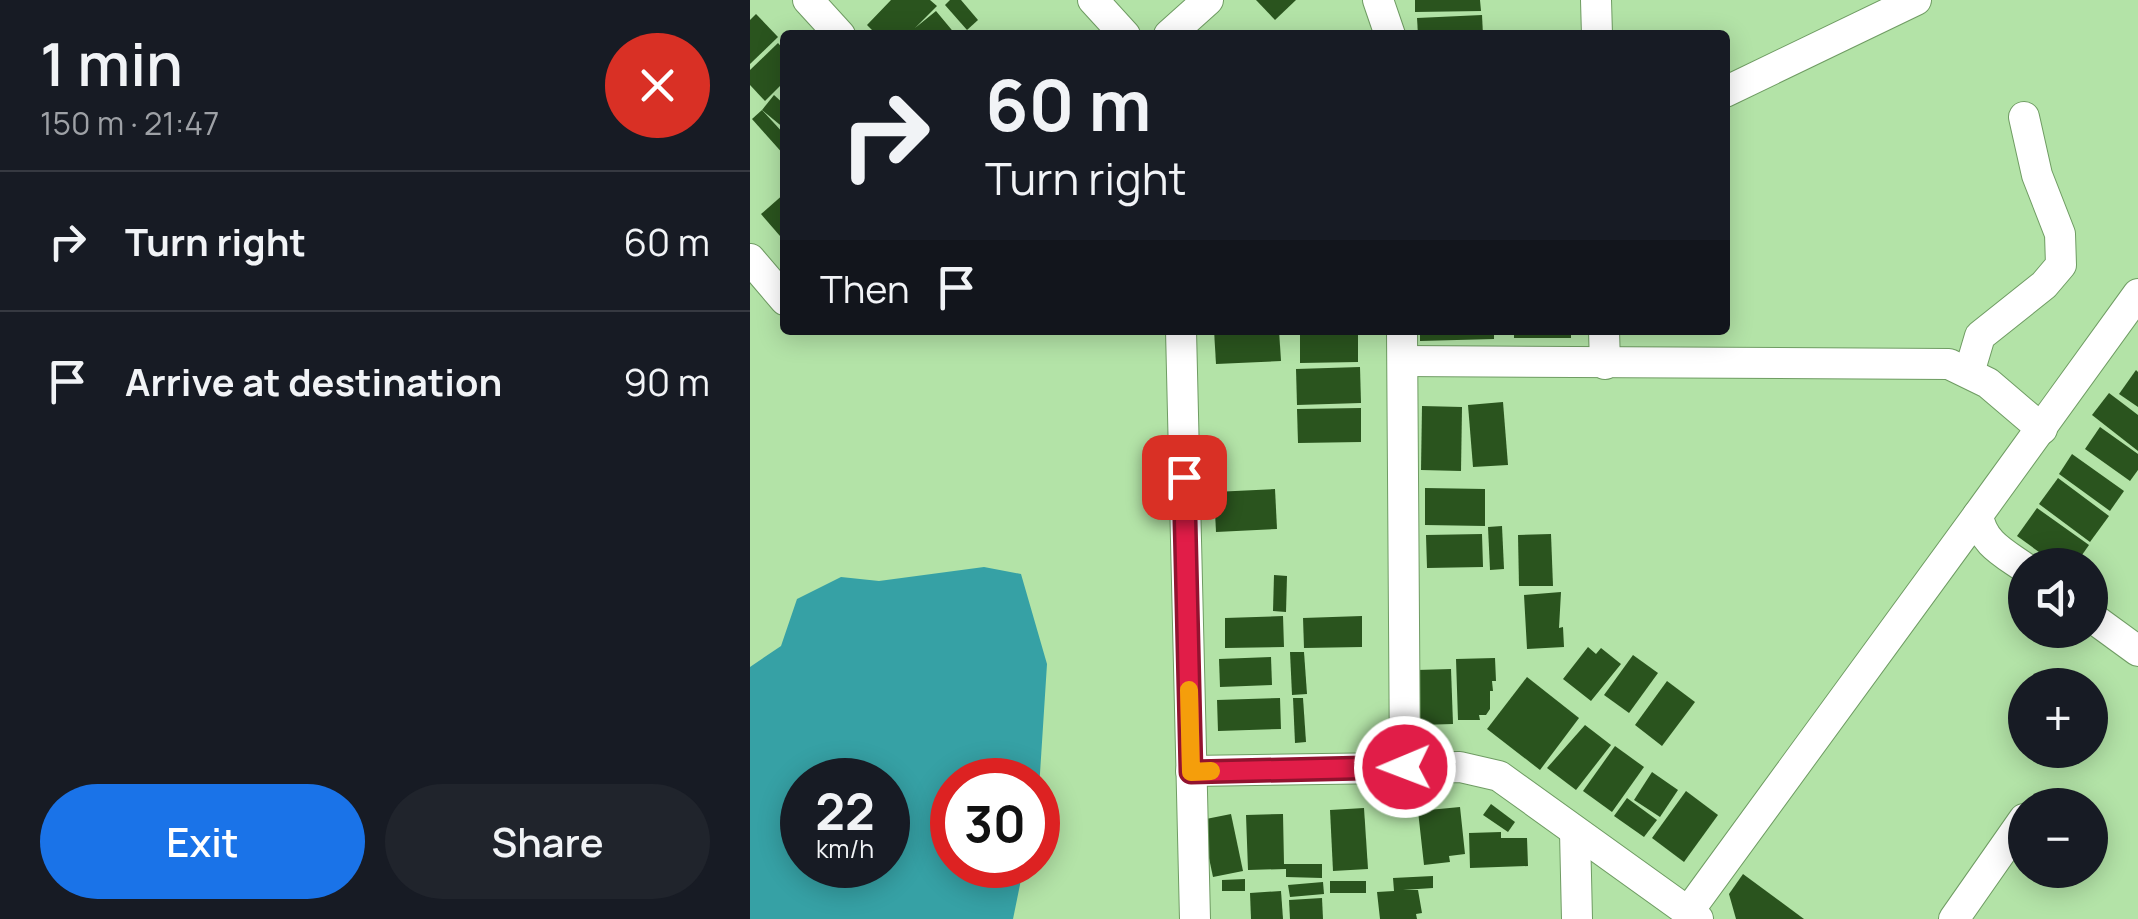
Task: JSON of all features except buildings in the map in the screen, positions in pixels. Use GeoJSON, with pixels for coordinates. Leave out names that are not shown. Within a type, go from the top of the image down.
{"type":"FeatureCollection","features":[{"type":"Feature","properties":{"kind":"street"},"geometry":{"type":"LineString","coordinates":[[808,0],[835,30]]}},
{"type":"Feature","properties":{"kind":"street"},"geometry":{"type":"LineString","coordinates":[[1093,0],[1121,30]]}},
{"type":"Feature","properties":{"kind":"street"},"geometry":{"type":"LineString","coordinates":[[1175,30],[1208,0]]}},
{"type":"Feature","properties":{"kind":"street"},"geometry":{"type":"LineString","coordinates":[[1378,0],[1388,30]]}},
{"type":"Feature","properties":{"kind":"street"},"geometry":{"type":"LineString","coordinates":[[1596,0],[1597,30]]}},
{"type":"Feature","properties":{"kind":"street"},"geometry":{"type":"LineString","coordinates":[[1730,90],[1916,0]]}},
{"type":"Feature","properties":{"kind":"street"},"geometry":{"type":"LineString","coordinates":[[1969,372],[1980,336],[2044,284],[2061,265],[2060,234],[2037,175],[2024,117]]}},
{"type":"Feature","properties":{"kind":"street"},"geometry":{"type":"LineString","coordinates":[[750,259],[780,294]]}},
{"type":"Feature","properties":{"kind":"street"},"geometry":{"type":"LineString","coordinates":[[1191,772],[1460,767],[1498,776],[1693,915],[2138,294]]}},
{"type":"Feature","properties":{"kind":"street"},"geometry":{"type":"LineString","coordinates":[[1181,335],[1194,919]]}},
{"type":"Feature","properties":{"kind":"street"},"geometry":{"type":"LineString","coordinates":[[1402,335],[1405,767]]}},
{"type":"Feature","properties":{"kind":"street"},"geometry":{"type":"LineString","coordinates":[[1604,335],[1605,364]]}},
{"type":"Feature","properties":{"kind":"street"},"geometry":{"type":"LineString","coordinates":[[1404,361],[1948,364],[1969,372],[2042,429]]}},
{"type":"Feature","properties":{"kind":"street"},"geometry":{"type":"LineString","coordinates":[[1978,516],[1980,530],[1988,541],[2008,556]]}},
{"type":"Feature","properties":{"kind":"street"},"geometry":{"type":"LineString","coordinates":[[2108,629],[2138,651]]}},
{"type":"Feature","properties":{"kind":"street"},"geometry":{"type":"LineString","coordinates":[[1575,832],[1577,919]]}},
{"type":"Feature","properties":{"kind":"street"},"geometry":{"type":"LineString","coordinates":[[1954,919],[2008,842]]}},
{"type":"Feature","properties":{"kind":"water"},"geometry":{"type":"Polygon","coordinates":[[[984,567],[1021,574],[1047,664],[1041,758],[930,758],[930,888],[1019,888],[1013,919],[750,919],[750,667],[781,646],[797,599],[841,577],[879,581],[984,567]]]}},
{"type":"Feature","properties":{"kind":"slow traffic"},"geometry":{"type":"LineString","coordinates":[[1189,690],[1191,772],[1211,771]]}},
{"type":"Feature","properties":{"kind":"route"},"geometry":{"type":"LineString","coordinates":[[1184,477],[1191,772],[1405,767]]}}]}
